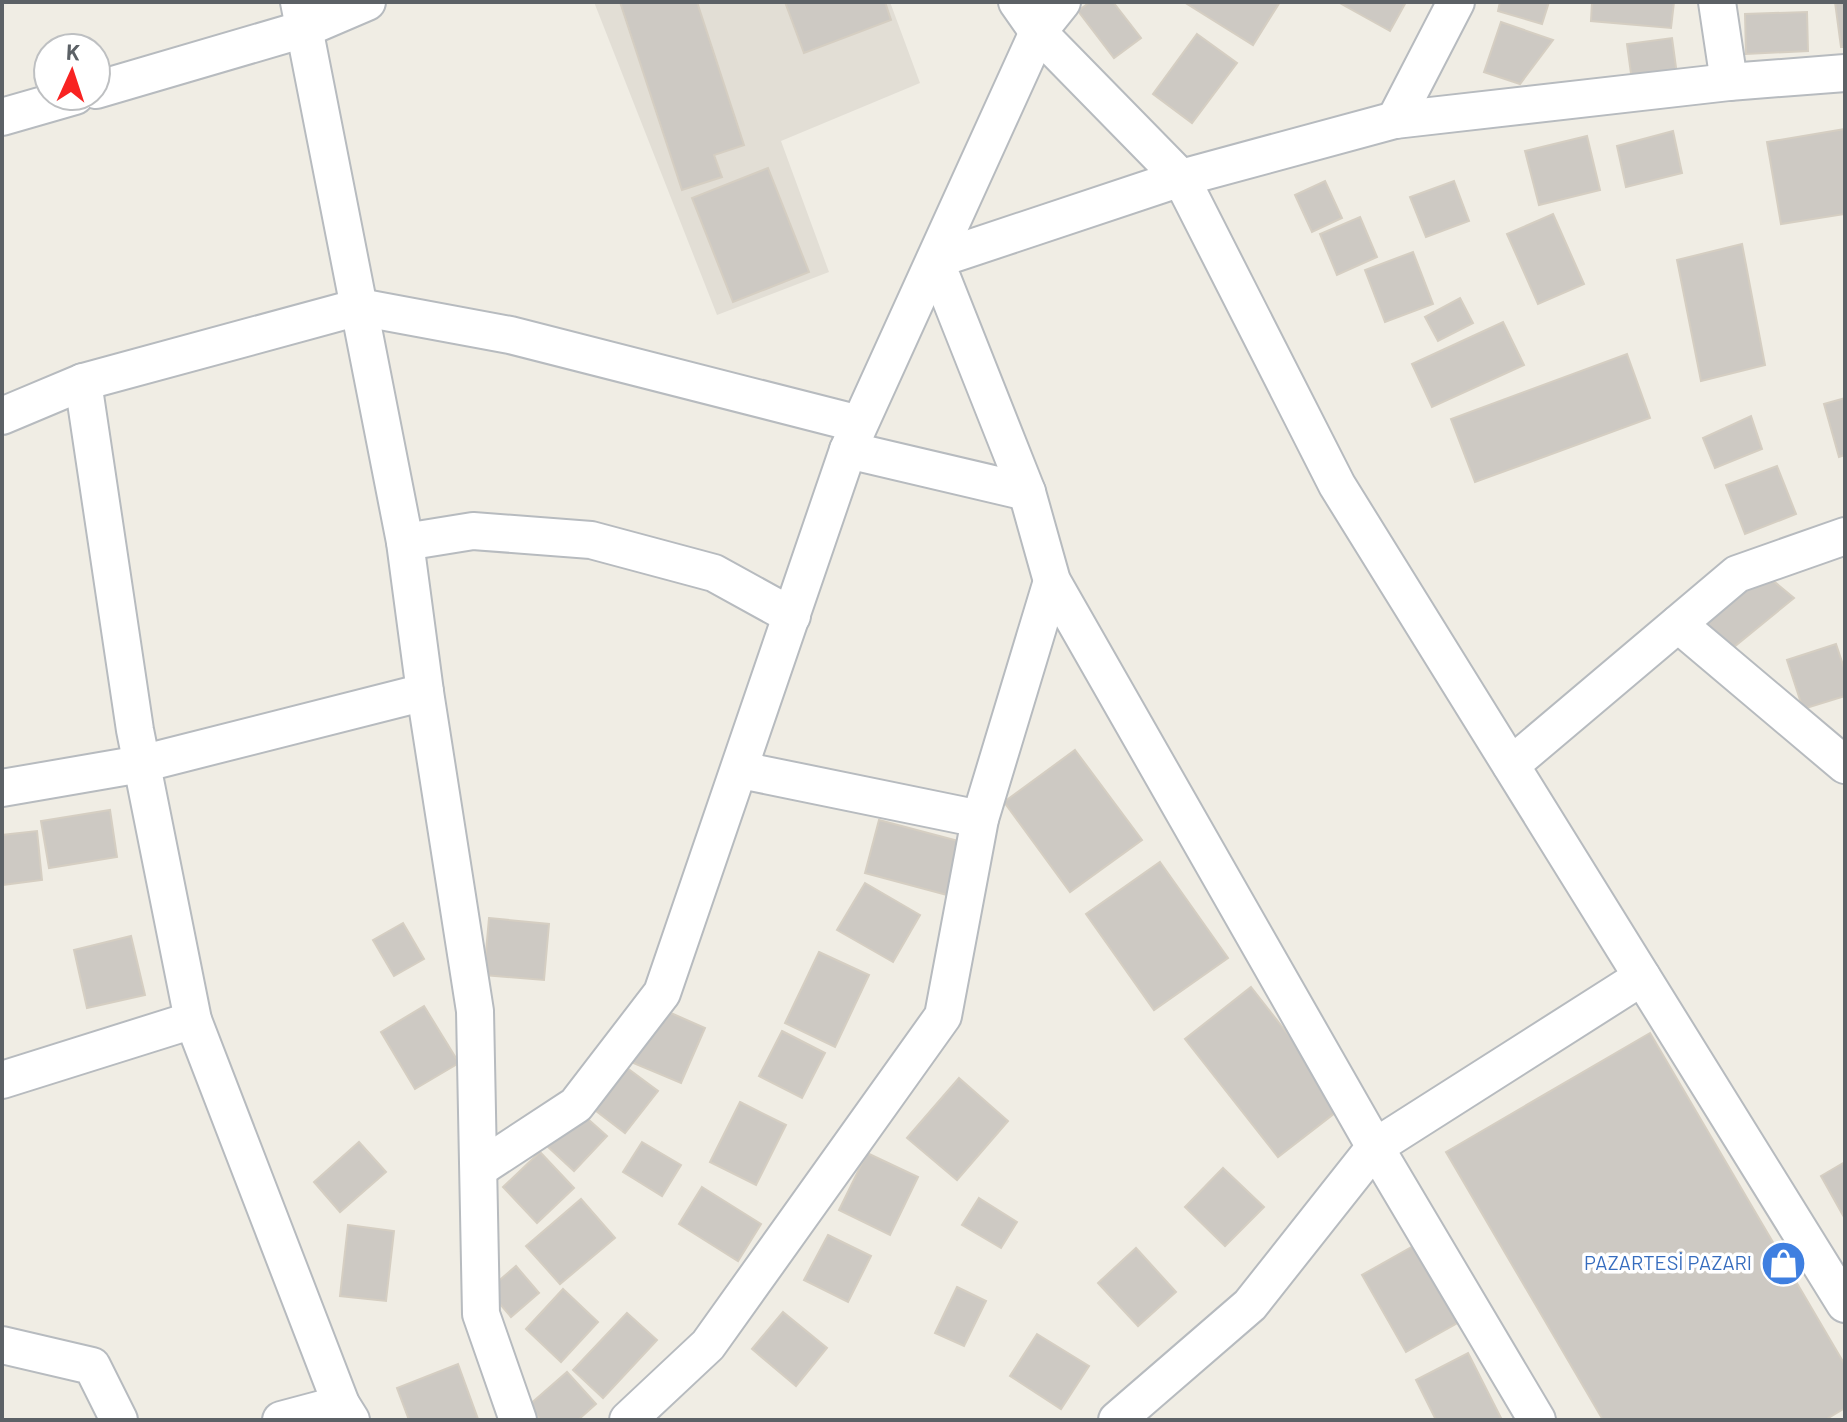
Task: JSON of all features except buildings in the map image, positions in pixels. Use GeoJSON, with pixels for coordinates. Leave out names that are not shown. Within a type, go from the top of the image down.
{"type":"FeatureCollection","features":[{"type":"Feature","properties":{"kind":"street"},"geometry":{"type":"LineString","coordinates":[[112,84],[301,15],[367,2]]}},
{"type":"Feature","properties":{"kind":"street"},"geometry":{"type":"LineString","coordinates":[[1017,2],[1038,32],[1181,178],[1337,485],[1845,1304]]}},
{"type":"Feature","properties":{"kind":"street"},"geometry":{"type":"LineString","coordinates":[[480,1168],[576,1105],[662,993],[853,437],[1038,32],[1062,2]]}},
{"type":"Feature","properties":{"kind":"street"},"geometry":{"type":"LineString","coordinates":[[1395,120],[1456,2]]}},
{"type":"Feature","properties":{"kind":"street"},"geometry":{"type":"LineString","coordinates":[[1717,2],[1729,82]]}},
{"type":"Feature","properties":{"kind":"street"},"geometry":{"type":"LineString","coordinates":[[301,15],[405,542],[475,1011],[481,1314],[518,1420]]}},
{"type":"Feature","properties":{"kind":"street"},"geometry":{"type":"LineString","coordinates":[[935,260],[1181,178],[1395,120],[1729,82],[1845,73]]}},
{"type":"Feature","properties":{"kind":"street"},"geometry":{"type":"LineString","coordinates":[[2,117],[32,108]]}},
{"type":"Feature","properties":{"kind":"street"},"geometry":{"type":"LineString","coordinates":[[935,260],[1027,492],[1052,581],[1375,1147],[1537,1420]]}},
{"type":"Feature","properties":{"kind":"street"},"geometry":{"type":"LineString","coordinates":[[2,416],[83,382],[359,307],[510,335],[1027,492]]}},
{"type":"Feature","properties":{"kind":"street"},"geometry":{"type":"LineString","coordinates":[[83,382],[141,764],[193,1020],[346,1412],[281,1420]]}},
{"type":"Feature","properties":{"kind":"street"},"geometry":{"type":"LineString","coordinates":[[405,542],[473,531],[591,540],[714,573],[792,616]]}},
{"type":"Feature","properties":{"kind":"street"},"geometry":{"type":"LineString","coordinates":[[1511,765],[1737,574],[1845,536]]}},
{"type":"Feature","properties":{"kind":"street"},"geometry":{"type":"LineString","coordinates":[[628,1420],[708,1345],[943,1016],[980,819],[1052,581]]}},
{"type":"Feature","properties":{"kind":"street"},"geometry":{"type":"LineString","coordinates":[[1678,624],[1845,765]]}},
{"type":"Feature","properties":{"kind":"street"},"geometry":{"type":"LineString","coordinates":[[2,788],[141,764],[425,692]]}},
{"type":"Feature","properties":{"kind":"street"},"geometry":{"type":"LineString","coordinates":[[741,770],[980,819]]}},
{"type":"Feature","properties":{"kind":"street"},"geometry":{"type":"LineString","coordinates":[[1117,1420],[1250,1305],[1375,1147],[1642,977]]}},
{"type":"Feature","properties":{"kind":"street"},"geometry":{"type":"LineString","coordinates":[[2,1080],[193,1020]]}},
{"type":"Feature","properties":{"kind":"street"},"geometry":{"type":"LineString","coordinates":[[2,1345],[92,1366],[119,1420]]}},
{"type":"Feature","properties":{"kind":"shaded area"},"geometry":{"type":"Polygon","coordinates":[[[594,2],[890,2],[920,83],[781,141],[829,272],[717,315],[594,2]]]}},
{"type":"Feature","properties":{"kind":"place","name":"PAZARTESİ PAZARI"},"geometry":{"type":"Point","coordinates":[1783,1263]}}]}
